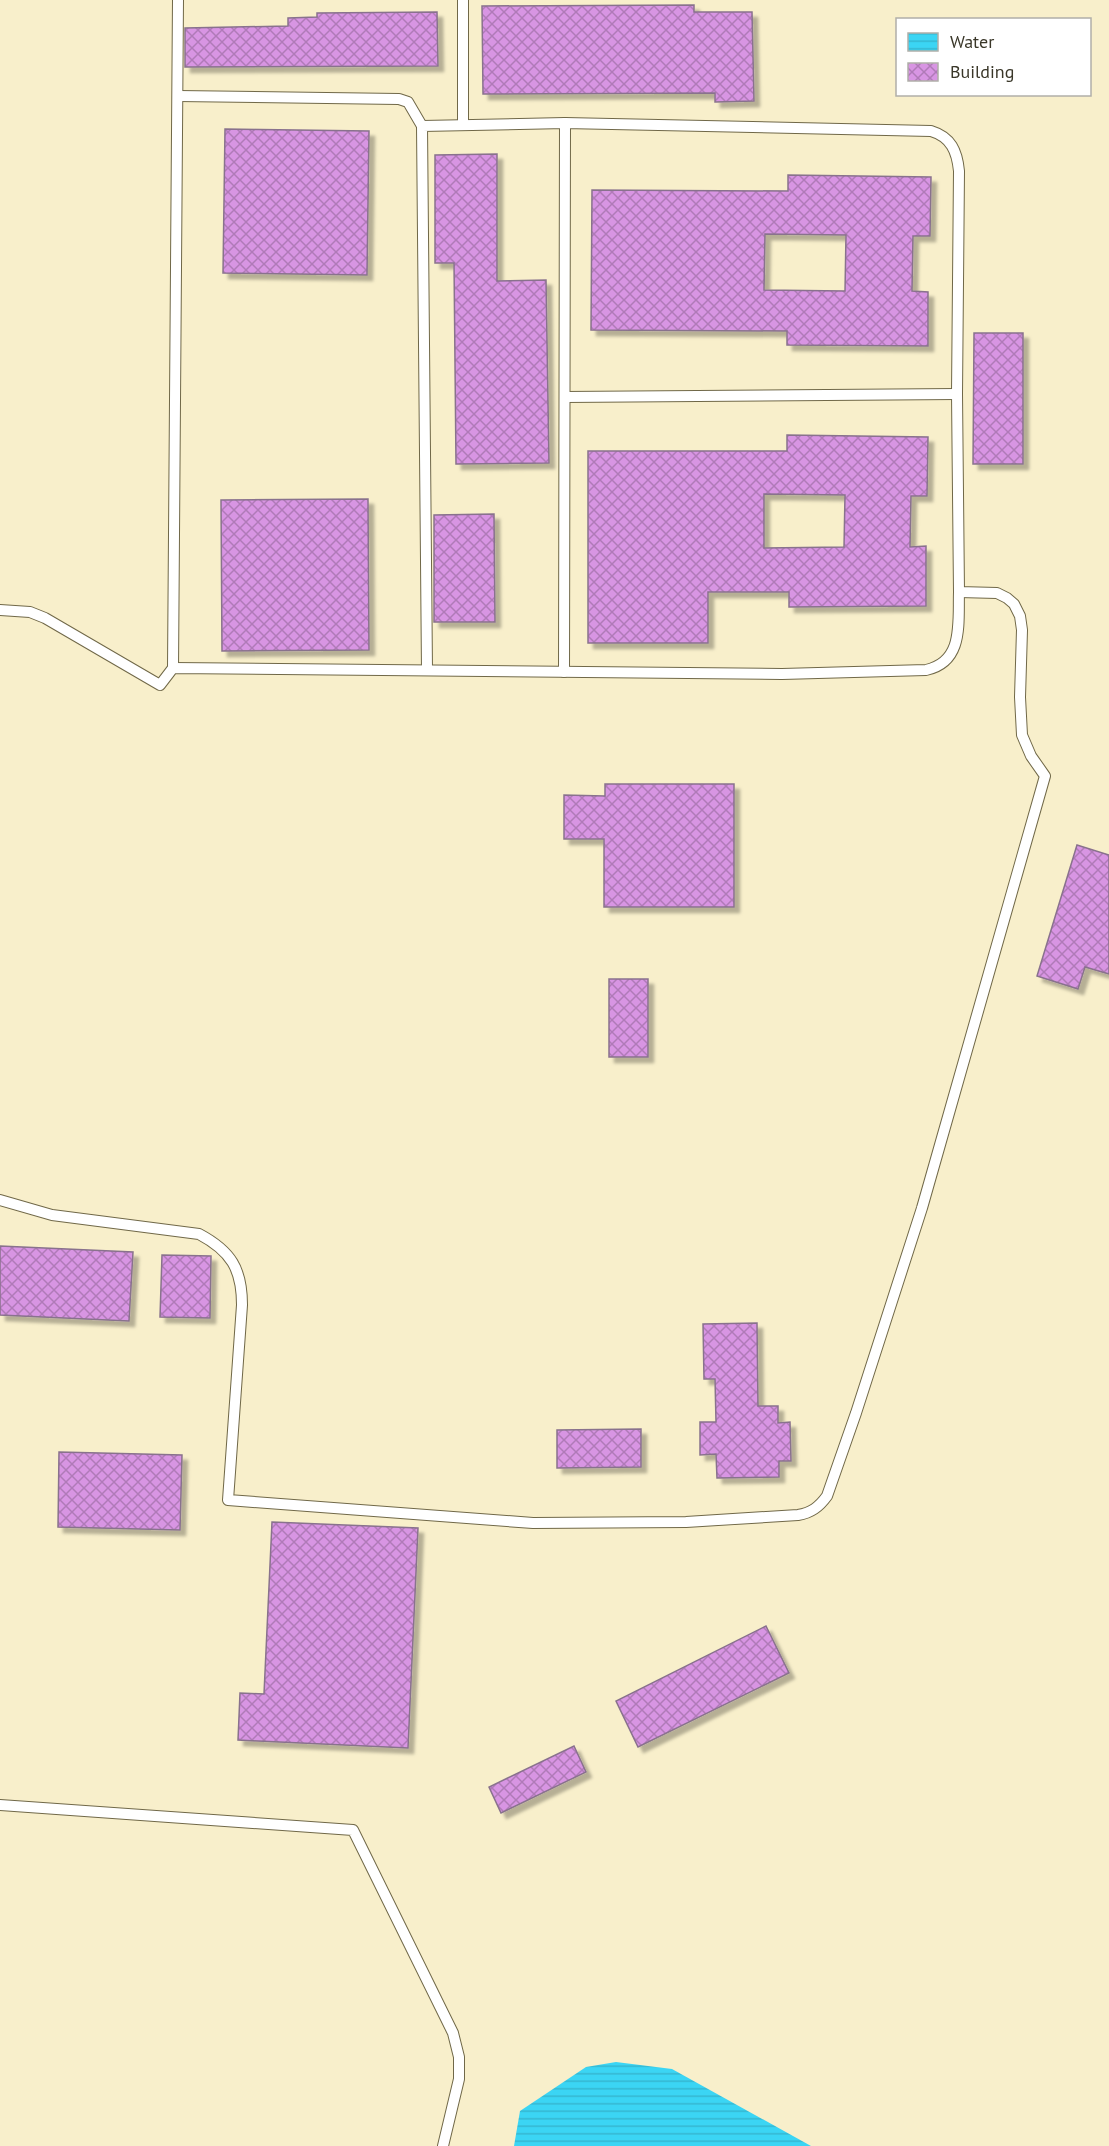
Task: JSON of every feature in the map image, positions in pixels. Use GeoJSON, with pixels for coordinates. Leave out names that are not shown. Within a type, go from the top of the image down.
{"type":"FeatureCollection","features":[{"type":"Feature","properties":{"kind":"lane"},"geometry":{"type":"LineString","coordinates":[[0,610],[30,612],[45,618],[160,685],[173,668],[178,0]]}},
{"type":"Feature","properties":{"kind":"lane"},"geometry":{"type":"LineString","coordinates":[[463,0],[463,125]]}},
{"type":"Feature","properties":{"kind":"lane"},"geometry":{"type":"LineString","coordinates":[[178,96],[399,99],[408,102],[422,126],[427,670]]}},
{"type":"Feature","properties":{"kind":"lane"},"geometry":{"type":"LineString","coordinates":[[173,668],[782,674],[932,668],[947,659],[953,651],[957,636],[959,592],[957,394],[959,171],[955,149],[941,134],[931,130],[565,123],[422,126]]}},
{"type":"Feature","properties":{"kind":"lane"},"geometry":{"type":"LineString","coordinates":[[564,672],[565,123]]}},
{"type":"Feature","properties":{"kind":"lane"},"geometry":{"type":"LineString","coordinates":[[565,397],[957,394]]}},
{"type":"Feature","properties":{"kind":"lane"},"geometry":{"type":"LineString","coordinates":[[0,1200],[52,1215],[199,1234],[213,1242],[232,1262],[239,1273],[242,1305],[228,1500],[533,1523],[697,1521],[798,1515],[818,1507],[827,1496],[856,1413],[922,1208],[1045,776],[1031,756],[1022,735],[1020,616],[1014,604],[997,594],[959,592]]}},
{"type":"Feature","properties":{"kind":"lane"},"geometry":{"type":"LineString","coordinates":[[0,1805],[353,1830],[453,2033],[459,2057],[459,2079],[443,2146]]}},
{"type":"Feature","properties":{"kind":"water"},"geometry":{"type":"Polygon","coordinates":[[[616,2062],[672,2069],[811,2146],[514,2146],[520,2111],[586,2067],[616,2062]]]}},
{"type":"Feature","properties":{"kind":"building"},"geometry":{"type":"Polygon","coordinates":[[[694,5],[694,12],[752,12],[754,101],[715,102],[715,93],[483,94],[482,6],[694,5]]]}},
{"type":"Feature","properties":{"kind":"building"},"geometry":{"type":"Polygon","coordinates":[[[437,12],[438,66],[185,67],[185,28],[288,26],[288,18],[317,17],[317,13],[437,12]]]}},
{"type":"Feature","properties":{"kind":"building"},"geometry":{"type":"Polygon","coordinates":[[[225,129],[369,131],[367,275],[223,273],[225,129]]]}},
{"type":"Feature","properties":{"kind":"building"},"geometry":{"type":"Polygon","coordinates":[[[497,154],[497,281],[546,280],[549,463],[456,464],[454,263],[435,263],[435,155],[497,154]]]}},
{"type":"Feature","properties":{"kind":"building"},"geometry":{"type":"Polygon","coordinates":[[[788,175],[931,177],[930,236],[913,236],[912,291],[928,292],[928,346],[787,345],[787,331],[591,330],[592,190],[788,191],[788,175]],[[765,234],[764,290],[845,291],[846,235],[765,234]]]}},
{"type":"Feature","properties":{"kind":"building"},"geometry":{"type":"Polygon","coordinates":[[[974,333],[1023,333],[1023,464],[973,464],[974,333]]]}},
{"type":"Feature","properties":{"kind":"building"},"geometry":{"type":"Polygon","coordinates":[[[787,435],[928,437],[927,496],[911,496],[910,547],[926,546],[926,606],[789,607],[789,592],[708,592],[708,643],[588,643],[588,451],[787,451],[787,435]],[[764,494],[764,548],[844,547],[845,495],[764,494]]]}},
{"type":"Feature","properties":{"kind":"building"},"geometry":{"type":"Polygon","coordinates":[[[368,499],[369,650],[222,651],[221,500],[368,499]]]}},
{"type":"Feature","properties":{"kind":"building"},"geometry":{"type":"Polygon","coordinates":[[[494,514],[495,622],[434,622],[434,515],[494,514]]]}},
{"type":"Feature","properties":{"kind":"building"},"geometry":{"type":"Polygon","coordinates":[[[605,784],[734,784],[734,907],[604,907],[604,839],[564,839],[564,795],[605,796],[605,784]]]}},
{"type":"Feature","properties":{"kind":"building"},"geometry":{"type":"Polygon","coordinates":[[[1077,845],[1109,855],[1109,974],[1085,967],[1078,989],[1037,976],[1077,845]]]}},
{"type":"Feature","properties":{"kind":"building"},"geometry":{"type":"Polygon","coordinates":[[[609,979],[648,979],[648,1057],[609,1057],[609,979]]]}},
{"type":"Feature","properties":{"kind":"building"},"geometry":{"type":"Polygon","coordinates":[[[0,1246],[133,1252],[129,1321],[0,1315],[0,1246]]]}},
{"type":"Feature","properties":{"kind":"building"},"geometry":{"type":"Polygon","coordinates":[[[162,1255],[211,1256],[210,1318],[160,1317],[162,1255]]]}},
{"type":"Feature","properties":{"kind":"building"},"geometry":{"type":"Polygon","coordinates":[[[757,1323],[758,1406],[778,1406],[778,1423],[790,1422],[791,1461],[779,1461],[779,1477],[717,1478],[716,1454],[700,1455],[700,1422],[716,1422],[715,1379],[704,1379],[703,1324],[757,1323]]]}},
{"type":"Feature","properties":{"kind":"building"},"geometry":{"type":"Polygon","coordinates":[[[641,1429],[641,1467],[557,1468],[557,1430],[641,1429]]]}},
{"type":"Feature","properties":{"kind":"building"},"geometry":{"type":"Polygon","coordinates":[[[59,1452],[182,1455],[180,1530],[58,1527],[59,1452]]]}},
{"type":"Feature","properties":{"kind":"building"},"geometry":{"type":"Polygon","coordinates":[[[272,1522],[418,1528],[408,1748],[238,1740],[240,1693],[264,1694],[272,1522]]]}},
{"type":"Feature","properties":{"kind":"building"},"geometry":{"type":"Polygon","coordinates":[[[766,1626],[789,1673],[638,1747],[616,1701],[766,1626]]]}},
{"type":"Feature","properties":{"kind":"building"},"geometry":{"type":"Polygon","coordinates":[[[574,1746],[586,1772],[501,1813],[489,1787],[574,1746]]]}}]}
